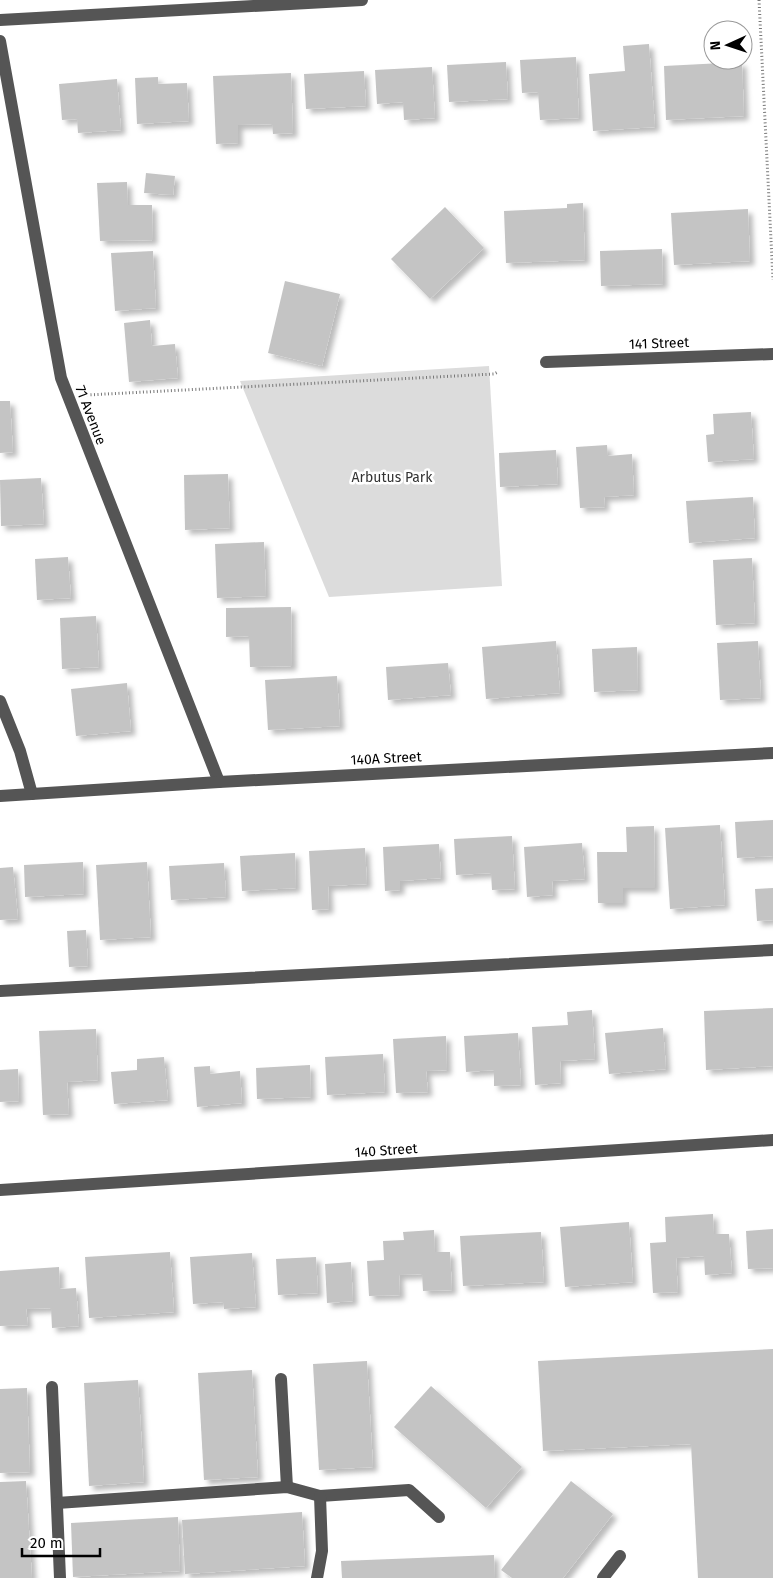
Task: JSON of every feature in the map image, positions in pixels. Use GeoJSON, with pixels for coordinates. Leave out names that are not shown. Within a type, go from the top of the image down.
{"type":"FeatureCollection","features":[{"type":"Feature","properties":{"kind":"street"},"geometry":{"type":"LineString","coordinates":[[0,20],[362,0]]}},
{"type":"Feature","properties":{"kind":"street","name":"71 Avenue"},"geometry":{"type":"LineString","coordinates":[[0,41],[61,378],[219,782]]}},
{"type":"Feature","properties":{"kind":"street","name":"141 Street"},"geometry":{"type":"LineString","coordinates":[[546,362],[773,354]]}},
{"type":"Feature","properties":{"kind":"street"},"geometry":{"type":"LineString","coordinates":[[0,701],[20,751],[32,794]]}},
{"type":"Feature","properties":{"kind":"street","name":"140A Street"},"geometry":{"type":"LineString","coordinates":[[0,796],[219,782],[773,753]]}},
{"type":"Feature","properties":{"kind":"street"},"geometry":{"type":"LineString","coordinates":[[0,990],[773,950]]}},
{"type":"Feature","properties":{"kind":"street","name":"140 Street"},"geometry":{"type":"LineString","coordinates":[[0,1190],[773,1140]]}},
{"type":"Feature","properties":{"kind":"street"},"geometry":{"type":"LineString","coordinates":[[280,1379],[287,1488]]}},
{"type":"Feature","properties":{"kind":"street"},"geometry":{"type":"LineString","coordinates":[[52,1387],[60,1578]]}},
{"type":"Feature","properties":{"kind":"street"},"geometry":{"type":"LineString","coordinates":[[56,1503],[287,1488],[320,1496],[409,1490],[440,1517]]}},
{"type":"Feature","properties":{"kind":"street"},"geometry":{"type":"LineString","coordinates":[[316,1578],[322,1551],[320,1496]]}},
{"type":"Feature","properties":{"kind":"street"},"geometry":{"type":"LineString","coordinates":[[603,1578],[620,1556]]}},
{"type":"Feature","properties":{"kind":"path"},"geometry":{"type":"LineString","coordinates":[[759,0],[773,280]]}},
{"type":"Feature","properties":{"kind":"path"},"geometry":{"type":"LineString","coordinates":[[86,395],[484,375],[498,372]]}},
{"type":"Feature","properties":{"kind":"green space","name":"Arbutus Park"},"geometry":{"type":"Polygon","coordinates":[[[489,366],[502,586],[329,597],[240,381],[489,366]]]}},
{"type":"Feature","properties":{"kind":"building"},"geometry":{"type":"Polygon","coordinates":[[[649,44],[655,127],[593,131],[589,74],[625,71],[623,46],[649,44]]]}},
{"type":"Feature","properties":{"kind":"building"},"geometry":{"type":"Polygon","coordinates":[[[576,57],[579,118],[540,120],[538,92],[522,93],[520,60],[576,57]]]}},
{"type":"Feature","properties":{"kind":"building"},"geometry":{"type":"Polygon","coordinates":[[[506,62],[508,99],[449,102],[447,65],[506,62]]]}},
{"type":"Feature","properties":{"kind":"building"},"geometry":{"type":"Polygon","coordinates":[[[703,64],[703,70],[742,70],[744,116],[666,120],[664,66],[703,64]]]}},
{"type":"Feature","properties":{"kind":"building"},"geometry":{"type":"Polygon","coordinates":[[[432,67],[435,118],[404,120],[403,102],[377,104],[375,70],[432,67]]]}},
{"type":"Feature","properties":{"kind":"building"},"geometry":{"type":"Polygon","coordinates":[[[364,71],[366,106],[306,109],[304,74],[364,71]]]}},
{"type":"Feature","properties":{"kind":"building"},"geometry":{"type":"Polygon","coordinates":[[[291,73],[293,133],[273,134],[272,124],[238,125],[238,143],[216,144],[213,76],[291,73]]]}},
{"type":"Feature","properties":{"kind":"building"},"geometry":{"type":"Polygon","coordinates":[[[158,77],[158,84],[187,83],[189,121],[137,124],[135,78],[158,77]]]}},
{"type":"Feature","properties":{"kind":"building"},"geometry":{"type":"Polygon","coordinates":[[[117,79],[121,130],[78,133],[77,119],[62,120],[59,84],[117,79]]]}},
{"type":"Feature","properties":{"kind":"building"},"geometry":{"type":"Polygon","coordinates":[[[146,173],[175,176],[173,195],[144,193],[146,173]]]}},
{"type":"Feature","properties":{"kind":"building"},"geometry":{"type":"Polygon","coordinates":[[[127,182],[128,205],[152,205],[153,240],[100,241],[97,183],[127,182]]]}},
{"type":"Feature","properties":{"kind":"building"},"geometry":{"type":"Polygon","coordinates":[[[583,203],[585,260],[506,263],[504,211],[567,208],[567,204],[583,203]]]}},
{"type":"Feature","properties":{"kind":"building"},"geometry":{"type":"Polygon","coordinates":[[[445,207],[484,248],[430,299],[391,259],[445,207]]]}},
{"type":"Feature","properties":{"kind":"building"},"geometry":{"type":"Polygon","coordinates":[[[748,209],[750,261],[674,265],[671,213],[748,209]]]}},
{"type":"Feature","properties":{"kind":"building"},"geometry":{"type":"Polygon","coordinates":[[[662,249],[663,284],[601,286],[600,251],[662,249]]]}},
{"type":"Feature","properties":{"kind":"building"},"geometry":{"type":"Polygon","coordinates":[[[153,251],[156,308],[115,311],[111,253],[153,251]]]}},
{"type":"Feature","properties":{"kind":"building"},"geometry":{"type":"Polygon","coordinates":[[[285,281],[340,294],[322,366],[268,353],[285,281]]]}},
{"type":"Feature","properties":{"kind":"building"},"geometry":{"type":"Polygon","coordinates":[[[150,320],[152,346],[175,344],[178,378],[129,382],[124,323],[150,320]]]}},
{"type":"Feature","properties":{"kind":"building"},"geometry":{"type":"Polygon","coordinates":[[[0,401],[10,401],[13,452],[0,453],[0,401]]]}},
{"type":"Feature","properties":{"kind":"building"},"geometry":{"type":"Polygon","coordinates":[[[751,412],[754,459],[708,462],[706,435],[714,434],[713,414],[751,412]]]}},
{"type":"Feature","properties":{"kind":"building"},"geometry":{"type":"Polygon","coordinates":[[[607,445],[608,456],[632,454],[634,495],[604,497],[605,507],[580,508],[576,447],[607,445]]]}},
{"type":"Feature","properties":{"kind":"building"},"geometry":{"type":"Polygon","coordinates":[[[556,450],[558,484],[500,487],[499,453],[556,450]]]}},
{"type":"Feature","properties":{"kind":"building"},"geometry":{"type":"Polygon","coordinates":[[[228,474],[230,528],[185,530],[184,475],[228,474]]]}},
{"type":"Feature","properties":{"kind":"building"},"geometry":{"type":"Polygon","coordinates":[[[41,478],[44,524],[1,526],[0,480],[41,478]]]}},
{"type":"Feature","properties":{"kind":"building"},"geometry":{"type":"Polygon","coordinates":[[[753,497],[755,538],[689,543],[686,501],[753,497]]]}},
{"type":"Feature","properties":{"kind":"building"},"geometry":{"type":"Polygon","coordinates":[[[264,542],[266,596],[217,598],[215,544],[264,542]]]}},
{"type":"Feature","properties":{"kind":"building"},"geometry":{"type":"Polygon","coordinates":[[[68,557],[71,598],[37,600],[35,559],[68,557]]]}},
{"type":"Feature","properties":{"kind":"building"},"geometry":{"type":"Polygon","coordinates":[[[752,558],[755,623],[716,625],[713,560],[752,558]]]}},
{"type":"Feature","properties":{"kind":"building"},"geometry":{"type":"Polygon","coordinates":[[[291,607],[292,666],[250,667],[249,636],[226,637],[226,608],[291,607]]]}},
{"type":"Feature","properties":{"kind":"building"},"geometry":{"type":"Polygon","coordinates":[[[96,616],[99,667],[62,669],[60,618],[96,616]]]}},
{"type":"Feature","properties":{"kind":"building"},"geometry":{"type":"Polygon","coordinates":[[[556,641],[560,693],[486,699],[482,647],[556,641]]]}},
{"type":"Feature","properties":{"kind":"building"},"geometry":{"type":"Polygon","coordinates":[[[758,641],[761,698],[720,700],[717,643],[758,641]]]}},
{"type":"Feature","properties":{"kind":"building"},"geometry":{"type":"Polygon","coordinates":[[[637,647],[638,690],[594,692],[592,649],[637,647]]]}},
{"type":"Feature","properties":{"kind":"building"},"geometry":{"type":"Polygon","coordinates":[[[448,663],[451,695],[388,700],[386,667],[448,663]]]}},
{"type":"Feature","properties":{"kind":"building"},"geometry":{"type":"Polygon","coordinates":[[[337,676],[340,726],[268,730],[265,680],[337,676]]]}},
{"type":"Feature","properties":{"kind":"building"},"geometry":{"type":"Polygon","coordinates":[[[127,683],[131,731],[76,736],[71,689],[127,683]]]}},
{"type":"Feature","properties":{"kind":"building"},"geometry":{"type":"Polygon","coordinates":[[[773,820],[773,856],[737,858],[735,822],[773,820]]]}},
{"type":"Feature","properties":{"kind":"building"},"geometry":{"type":"Polygon","coordinates":[[[720,825],[725,905],[670,909],[665,828],[720,825]]]}},
{"type":"Feature","properties":{"kind":"building"},"geometry":{"type":"Polygon","coordinates":[[[654,826],[655,888],[623,888],[623,903],[598,903],[597,852],[627,852],[626,827],[654,826]]]}},
{"type":"Feature","properties":{"kind":"building"},"geometry":{"type":"Polygon","coordinates":[[[512,836],[515,889],[492,890],[491,873],[456,875],[454,839],[512,836]]]}},
{"type":"Feature","properties":{"kind":"building"},"geometry":{"type":"Polygon","coordinates":[[[582,843],[585,879],[552,881],[553,895],[527,897],[524,847],[582,843]]]}},
{"type":"Feature","properties":{"kind":"building"},"geometry":{"type":"Polygon","coordinates":[[[439,844],[441,878],[400,881],[400,890],[385,891],[383,847],[439,844]]]}},
{"type":"Feature","properties":{"kind":"building"},"geometry":{"type":"Polygon","coordinates":[[[365,848],[367,884],[328,886],[329,909],[312,910],[309,851],[365,848]]]}},
{"type":"Feature","properties":{"kind":"building"},"geometry":{"type":"Polygon","coordinates":[[[295,853],[296,888],[242,891],[240,856],[295,853]]]}},
{"type":"Feature","properties":{"kind":"building"},"geometry":{"type":"Polygon","coordinates":[[[83,862],[84,894],[25,897],[24,865],[83,862]]]}},
{"type":"Feature","properties":{"kind":"building"},"geometry":{"type":"Polygon","coordinates":[[[147,862],[151,937],[100,940],[96,865],[147,862]]]}},
{"type":"Feature","properties":{"kind":"building"},"geometry":{"type":"Polygon","coordinates":[[[224,863],[226,897],[171,900],[169,866],[224,863]]]}},
{"type":"Feature","properties":{"kind":"building"},"geometry":{"type":"Polygon","coordinates":[[[13,867],[18,919],[0,920],[0,868],[13,867]]]}},
{"type":"Feature","properties":{"kind":"building"},"geometry":{"type":"Polygon","coordinates":[[[773,888],[773,920],[757,921],[755,889],[773,888]]]}},
{"type":"Feature","properties":{"kind":"building"},"geometry":{"type":"Polygon","coordinates":[[[86,930],[88,966],[69,967],[67,931],[86,930]]]}},
{"type":"Feature","properties":{"kind":"building"},"geometry":{"type":"Polygon","coordinates":[[[773,1008],[773,1066],[706,1070],[704,1011],[773,1008]]]}},
{"type":"Feature","properties":{"kind":"building"},"geometry":{"type":"Polygon","coordinates":[[[592,1010],[595,1059],[560,1061],[561,1083],[535,1085],[532,1027],[568,1025],[567,1012],[592,1010]]]}},
{"type":"Feature","properties":{"kind":"building"},"geometry":{"type":"Polygon","coordinates":[[[663,1028],[666,1069],[609,1074],[605,1033],[663,1028]]]}},
{"type":"Feature","properties":{"kind":"building"},"geometry":{"type":"Polygon","coordinates":[[[96,1029],[98,1080],[67,1082],[69,1114],[43,1115],[39,1031],[96,1029]]]}},
{"type":"Feature","properties":{"kind":"building"},"geometry":{"type":"Polygon","coordinates":[[[518,1033],[521,1085],[494,1086],[494,1070],[466,1072],[464,1036],[518,1033]]]}},
{"type":"Feature","properties":{"kind":"building"},"geometry":{"type":"Polygon","coordinates":[[[446,1036],[447,1070],[426,1071],[428,1092],[396,1093],[393,1039],[446,1036]]]}},
{"type":"Feature","properties":{"kind":"building"},"geometry":{"type":"Polygon","coordinates":[[[383,1054],[385,1092],[327,1095],[325,1057],[383,1054]]]}},
{"type":"Feature","properties":{"kind":"building"},"geometry":{"type":"Polygon","coordinates":[[[164,1057],[168,1100],[114,1104],[111,1072],[137,1070],[137,1059],[164,1057]]]}},
{"type":"Feature","properties":{"kind":"building"},"geometry":{"type":"Polygon","coordinates":[[[310,1065],[311,1097],[257,1099],[256,1068],[310,1065]]]}},
{"type":"Feature","properties":{"kind":"building"},"geometry":{"type":"Polygon","coordinates":[[[210,1066],[210,1074],[240,1071],[242,1103],[197,1107],[194,1067],[210,1066]]]}},
{"type":"Feature","properties":{"kind":"building"},"geometry":{"type":"Polygon","coordinates":[[[18,1069],[19,1101],[0,1102],[0,1070],[18,1069]]]}},
{"type":"Feature","properties":{"kind":"building"},"geometry":{"type":"Polygon","coordinates":[[[713,1214],[714,1234],[729,1234],[732,1273],[705,1275],[704,1256],[676,1258],[678,1292],[653,1293],[650,1243],[666,1242],[665,1217],[713,1214]]]}},
{"type":"Feature","properties":{"kind":"building"},"geometry":{"type":"Polygon","coordinates":[[[629,1222],[633,1282],[565,1287],[560,1227],[629,1222]]]}},
{"type":"Feature","properties":{"kind":"building"},"geometry":{"type":"Polygon","coordinates":[[[773,1229],[773,1268],[748,1269],[746,1231],[773,1229]]]}},
{"type":"Feature","properties":{"kind":"building"},"geometry":{"type":"Polygon","coordinates":[[[434,1230],[435,1252],[450,1252],[452,1290],[423,1291],[422,1274],[399,1275],[400,1295],[369,1296],[367,1261],[384,1260],[383,1241],[404,1240],[403,1232],[434,1230]]]}},
{"type":"Feature","properties":{"kind":"building"},"geometry":{"type":"Polygon","coordinates":[[[541,1232],[544,1282],[463,1286],[460,1236],[541,1232]]]}},
{"type":"Feature","properties":{"kind":"building"},"geometry":{"type":"Polygon","coordinates":[[[170,1252],[174,1312],[89,1318],[85,1257],[170,1252]]]}},
{"type":"Feature","properties":{"kind":"building"},"geometry":{"type":"Polygon","coordinates":[[[252,1253],[256,1307],[224,1309],[223,1302],[193,1304],[190,1257],[252,1253]]]}},
{"type":"Feature","properties":{"kind":"building"},"geometry":{"type":"Polygon","coordinates":[[[316,1257],[318,1293],[278,1295],[276,1259],[316,1257]]]}},
{"type":"Feature","properties":{"kind":"building"},"geometry":{"type":"Polygon","coordinates":[[[351,1262],[353,1301],[327,1303],[325,1264],[351,1262]]]}},
{"type":"Feature","properties":{"kind":"building"},"geometry":{"type":"Polygon","coordinates":[[[59,1267],[60,1289],[76,1288],[79,1326],[52,1328],[51,1308],[26,1309],[28,1325],[0,1326],[0,1271],[59,1267]]]}},
{"type":"Feature","properties":{"kind":"building"},"geometry":{"type":"Polygon","coordinates":[[[773,1349],[773,1578],[698,1578],[691,1444],[543,1451],[538,1361],[773,1349]]]}},
{"type":"Feature","properties":{"kind":"building"},"geometry":{"type":"Polygon","coordinates":[[[367,1361],[373,1467],[319,1470],[313,1364],[367,1361]]]}},
{"type":"Feature","properties":{"kind":"building"},"geometry":{"type":"Polygon","coordinates":[[[252,1370],[258,1477],[204,1480],[198,1373],[252,1370]]]}},
{"type":"Feature","properties":{"kind":"building"},"geometry":{"type":"Polygon","coordinates":[[[138,1380],[144,1482],[89,1486],[84,1383],[138,1380]]]}},
{"type":"Feature","properties":{"kind":"building"},"geometry":{"type":"Polygon","coordinates":[[[431,1386],[522,1467],[486,1508],[394,1427],[431,1386]]]}},
{"type":"Feature","properties":{"kind":"building"},"geometry":{"type":"Polygon","coordinates":[[[27,1388],[30,1472],[0,1473],[0,1389],[27,1388]]]}},
{"type":"Feature","properties":{"kind":"building"},"geometry":{"type":"Polygon","coordinates":[[[26,1481],[32,1578],[0,1578],[0,1482],[26,1481]]]}},
{"type":"Feature","properties":{"kind":"building"},"geometry":{"type":"Polygon","coordinates":[[[571,1481],[613,1514],[563,1578],[512,1578],[501,1570],[571,1481]]]}},
{"type":"Feature","properties":{"kind":"building"},"geometry":{"type":"Polygon","coordinates":[[[302,1512],[305,1566],[185,1574],[182,1520],[302,1512]]]}},
{"type":"Feature","properties":{"kind":"building"},"geometry":{"type":"Polygon","coordinates":[[[178,1517],[180,1571],[73,1577],[71,1523],[178,1517]]]}},
{"type":"Feature","properties":{"kind":"building"},"geometry":{"type":"Polygon","coordinates":[[[494,1555],[495,1578],[342,1578],[341,1561],[494,1555]]]}}]}
